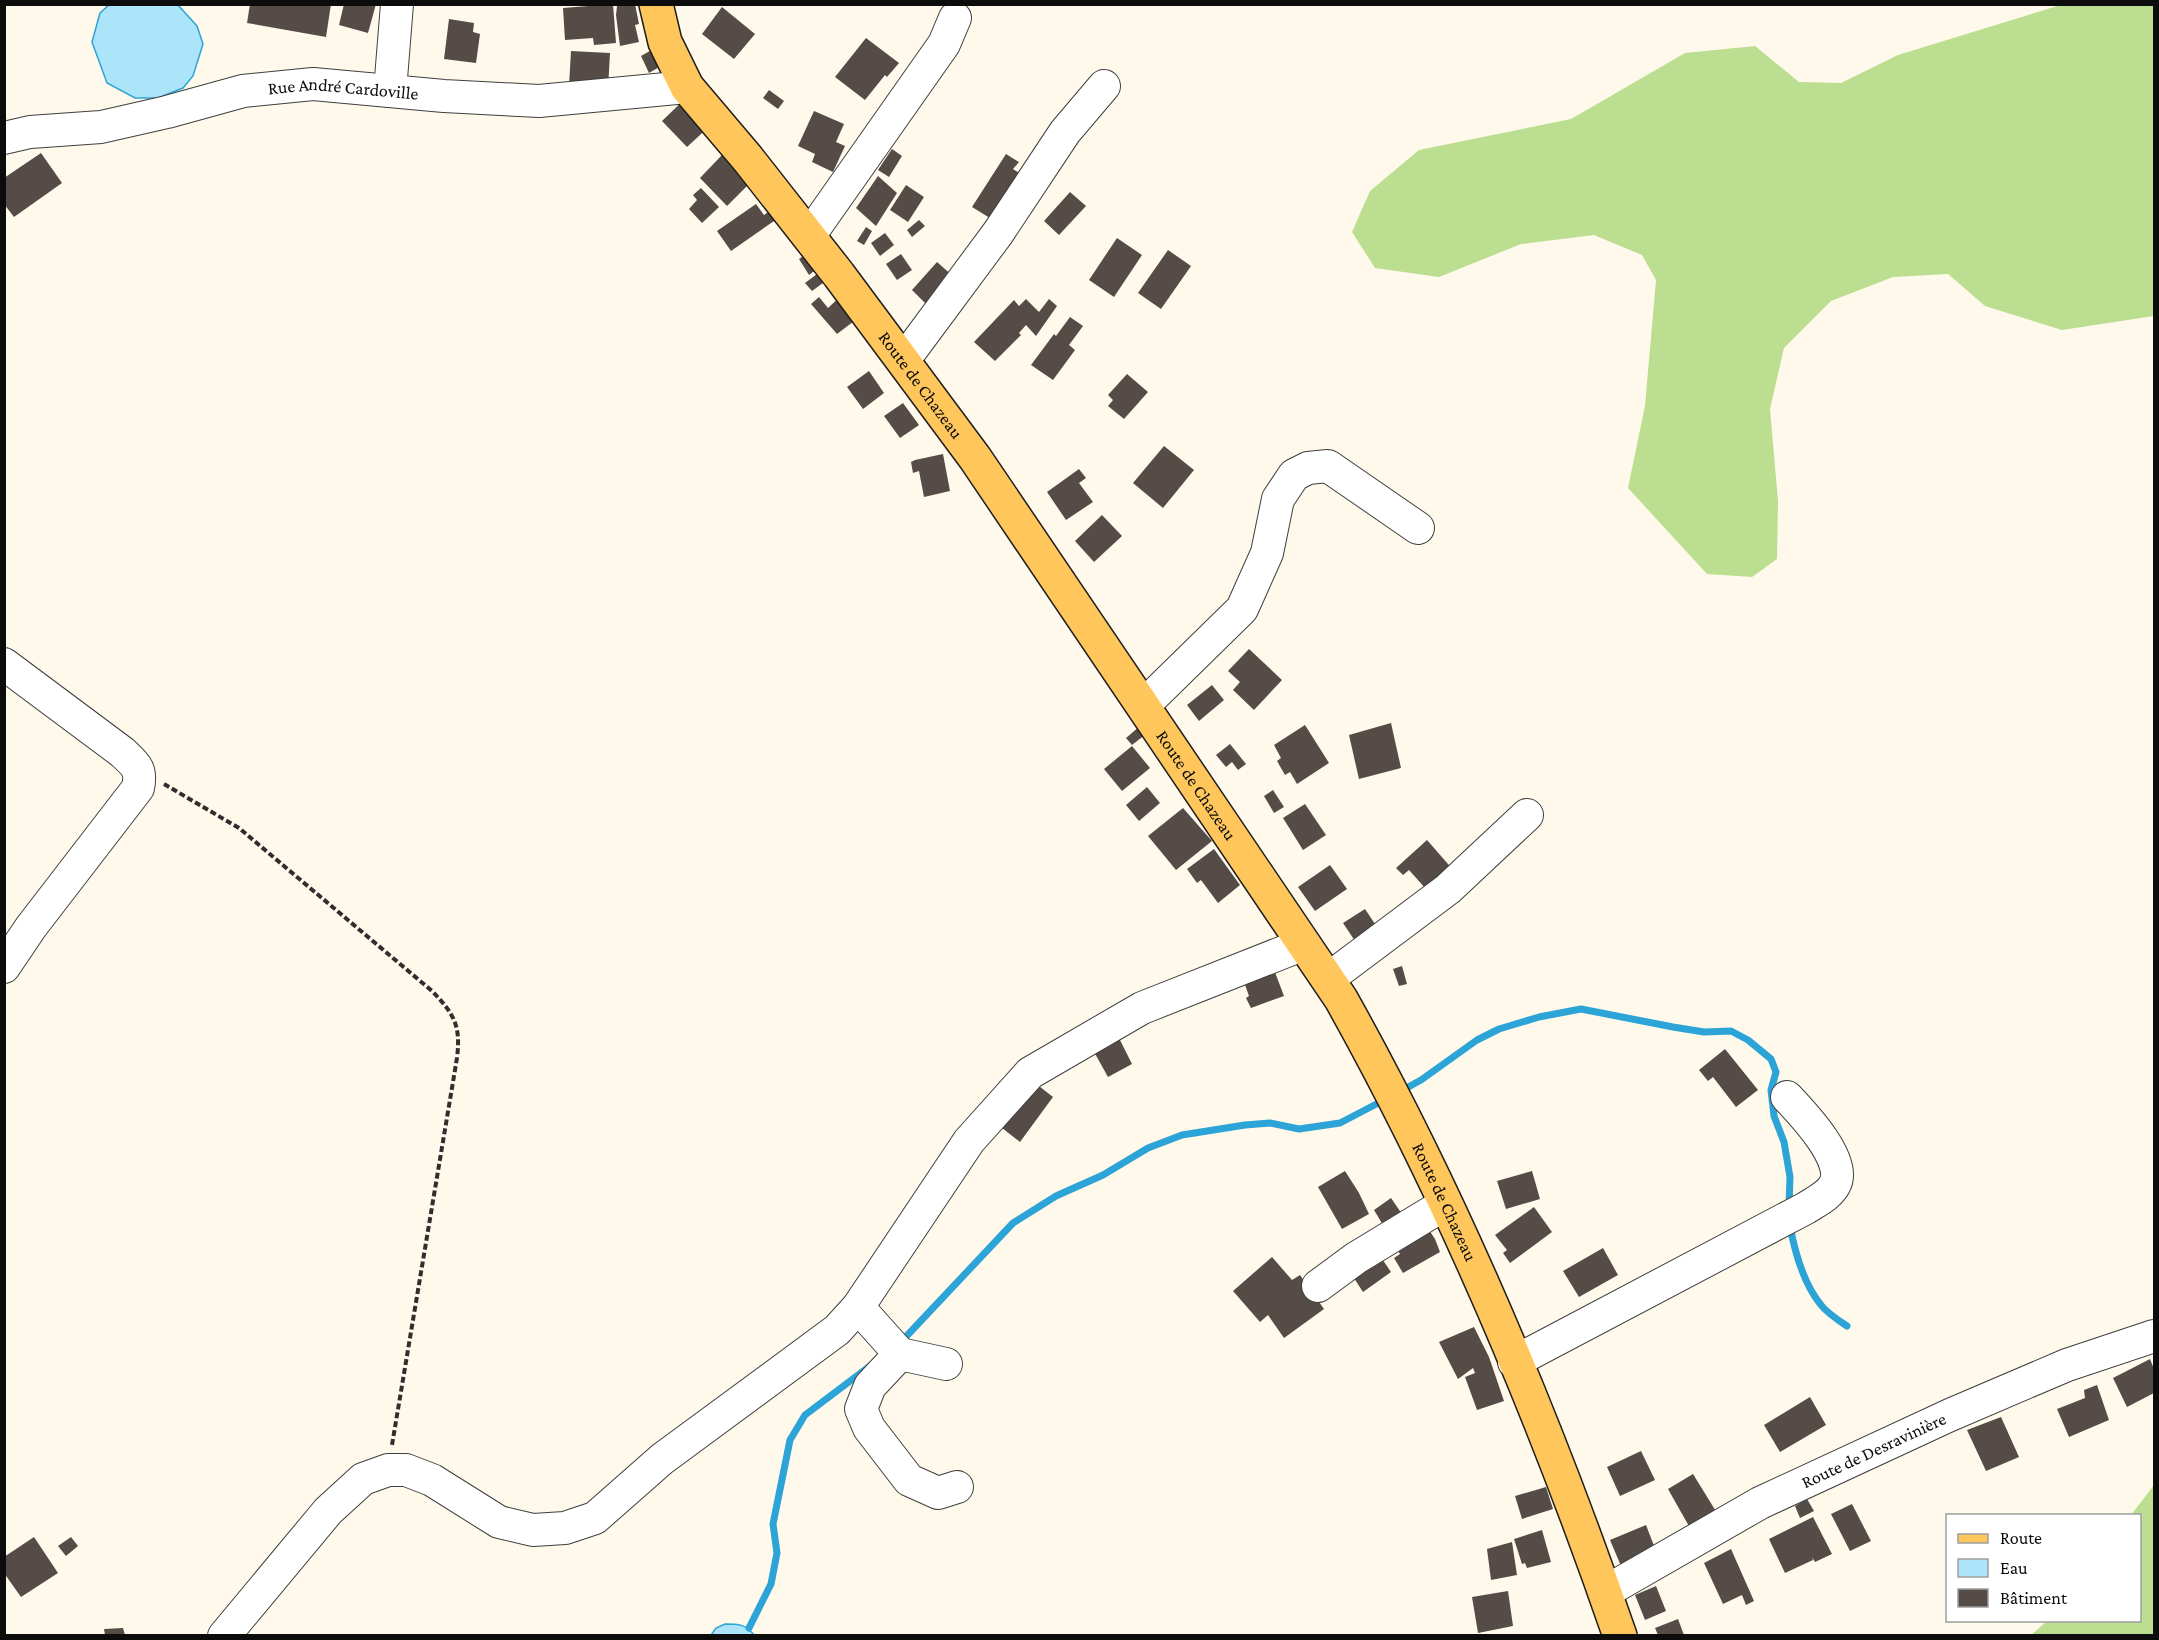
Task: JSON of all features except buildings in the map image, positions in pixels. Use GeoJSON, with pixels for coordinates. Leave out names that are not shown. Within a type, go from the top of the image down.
{"type":"FeatureCollection","features":[{"type":"Feature","properties":{"kind":"main road","name":"Route de Chazeau"},"geometry":{"type":"LineString","coordinates":[[656,4],[665,42],[687,87],[748,159],[808,236],[975,458],[1328,979],[1376,1061],[1445,1204],[1547,1437],[1620,1635]]}},
{"type":"Feature","properties":{"kind":"street"},"geometry":{"type":"LineString","coordinates":[[390,91],[397,4]]}},
{"type":"Feature","properties":{"kind":"street"},"geometry":{"type":"LineString","coordinates":[[808,236],[944,44],[955,18]]}},
{"type":"Feature","properties":{"kind":"street","name":"Rue André Cardoville"},"geometry":{"type":"LineString","coordinates":[[4,138],[30,132],[101,127],[243,91],[313,84],[539,101],[687,87]]}},
{"type":"Feature","properties":{"kind":"street"},"geometry":{"type":"LineString","coordinates":[[903,361],[998,233],[1065,132],[1104,86]]}},
{"type":"Feature","properties":{"kind":"street"},"geometry":{"type":"LineString","coordinates":[[1143,706],[1242,609],[1267,553],[1278,499],[1294,475],[1308,468],[1328,466],[1418,528]]}},
{"type":"Feature","properties":{"kind":"street"},"geometry":{"type":"LineString","coordinates":[[4,664],[122,752],[136,765],[140,777],[138,788],[31,927],[4,967]]}},
{"type":"Feature","properties":{"kind":"street"},"geometry":{"type":"LineString","coordinates":[[1328,979],[1448,889],[1527,815]]}},
{"type":"Feature","properties":{"kind":"street"},"geometry":{"type":"LineString","coordinates":[[224,1635],[328,1511],[363,1479],[388,1470],[406,1470],[432,1480],[499,1522],[532,1530],[565,1528],[595,1518],[662,1460],[837,1330],[858,1307],[969,1141],[1030,1073],[1142,1008],[1304,944]]}},
{"type":"Feature","properties":{"kind":"street"},"geometry":{"type":"LineString","coordinates":[[1514,1362],[1806,1208],[1827,1193],[1836,1183],[1836,1170],[1830,1152],[1816,1128],[1787,1097]]}},
{"type":"Feature","properties":{"kind":"street"},"geometry":{"type":"LineString","coordinates":[[1318,1286],[1356,1258],[1445,1204]]}},
{"type":"Feature","properties":{"kind":"street"},"geometry":{"type":"LineString","coordinates":[[858,1307],[900,1354],[946,1364]]}},
{"type":"Feature","properties":{"kind":"street","name":"Route de Desravinière"},"geometry":{"type":"LineString","coordinates":[[1605,1592],[1761,1503],[1950,1414],[2067,1365],[2154,1336]]}},
{"type":"Feature","properties":{"kind":"street"},"geometry":{"type":"LineString","coordinates":[[900,1354],[870,1386],[861,1409],[869,1428],[909,1480],[938,1493],[957,1487]]}},
{"type":"Feature","properties":{"kind":"path"},"geometry":{"type":"LineString","coordinates":[[140,777],[173,788],[239,828],[432,991],[451,1011],[457,1025],[459,1038],[457,1058],[388,1470]]}},
{"type":"Feature","properties":{"kind":"green space"},"geometry":{"type":"Polygon","coordinates":[[[2064,4],[2154,5],[2154,316],[2062,330],[1985,306],[1948,274],[1893,277],[1831,301],[1784,348],[1770,409],[1778,501],[1777,559],[1752,577],[1707,574],[1628,488],[1645,406],[1656,280],[1642,255],[1594,235],[1521,244],[1439,277],[1375,268],[1352,232],[1370,191],[1419,150],[1571,119],[1685,53],[1755,46],[1799,82],[1841,83],[1898,55],[2064,4]]]}},
{"type":"Feature","properties":{"kind":"green space"},"geometry":{"type":"Polygon","coordinates":[[[2154,1485],[2154,1635],[2031,1635],[2046,1622],[2141,1622],[2141,1514],[2132,1514],[2154,1485]]]}},
{"type":"Feature","properties":{"kind":"water"},"geometry":{"type":"Polygon","coordinates":[[[177,4],[197,26],[203,44],[193,76],[183,88],[158,98],[135,98],[107,83],[92,42],[100,13],[109,5],[177,4]]]}},
{"type":"Feature","properties":{"kind":"water"},"geometry":{"type":"Polygon","coordinates":[[[725,1624],[741,1625],[754,1635],[711,1635],[716,1628],[725,1624]]]}},
{"type":"Feature","properties":{"kind":"waterway"},"geometry":{"type":"LineString","coordinates":[[1401,1091],[1421,1080],[1477,1040],[1499,1029],[1539,1017],[1581,1009],[1704,1032],[1731,1031],[1748,1040],[1771,1059],[1776,1072],[1771,1090],[1774,1116],[1784,1142],[1790,1177],[1789,1206]]}},
{"type":"Feature","properties":{"kind":"waterway"},"geometry":{"type":"LineString","coordinates":[[900,1343],[1013,1223],[1056,1196],[1103,1175],[1148,1148],[1182,1135],[1245,1125],[1270,1123],[1299,1129],[1340,1123],[1386,1099]]}},
{"type":"Feature","properties":{"kind":"waterway"},"geometry":{"type":"LineString","coordinates":[[1790,1226],[1797,1257],[1809,1287],[1823,1308],[1847,1326]]}},
{"type":"Feature","properties":{"kind":"waterway"},"geometry":{"type":"LineString","coordinates":[[749,1628],[771,1584],[777,1553],[773,1524],[790,1440],[805,1415],[870,1366]]}}]}
